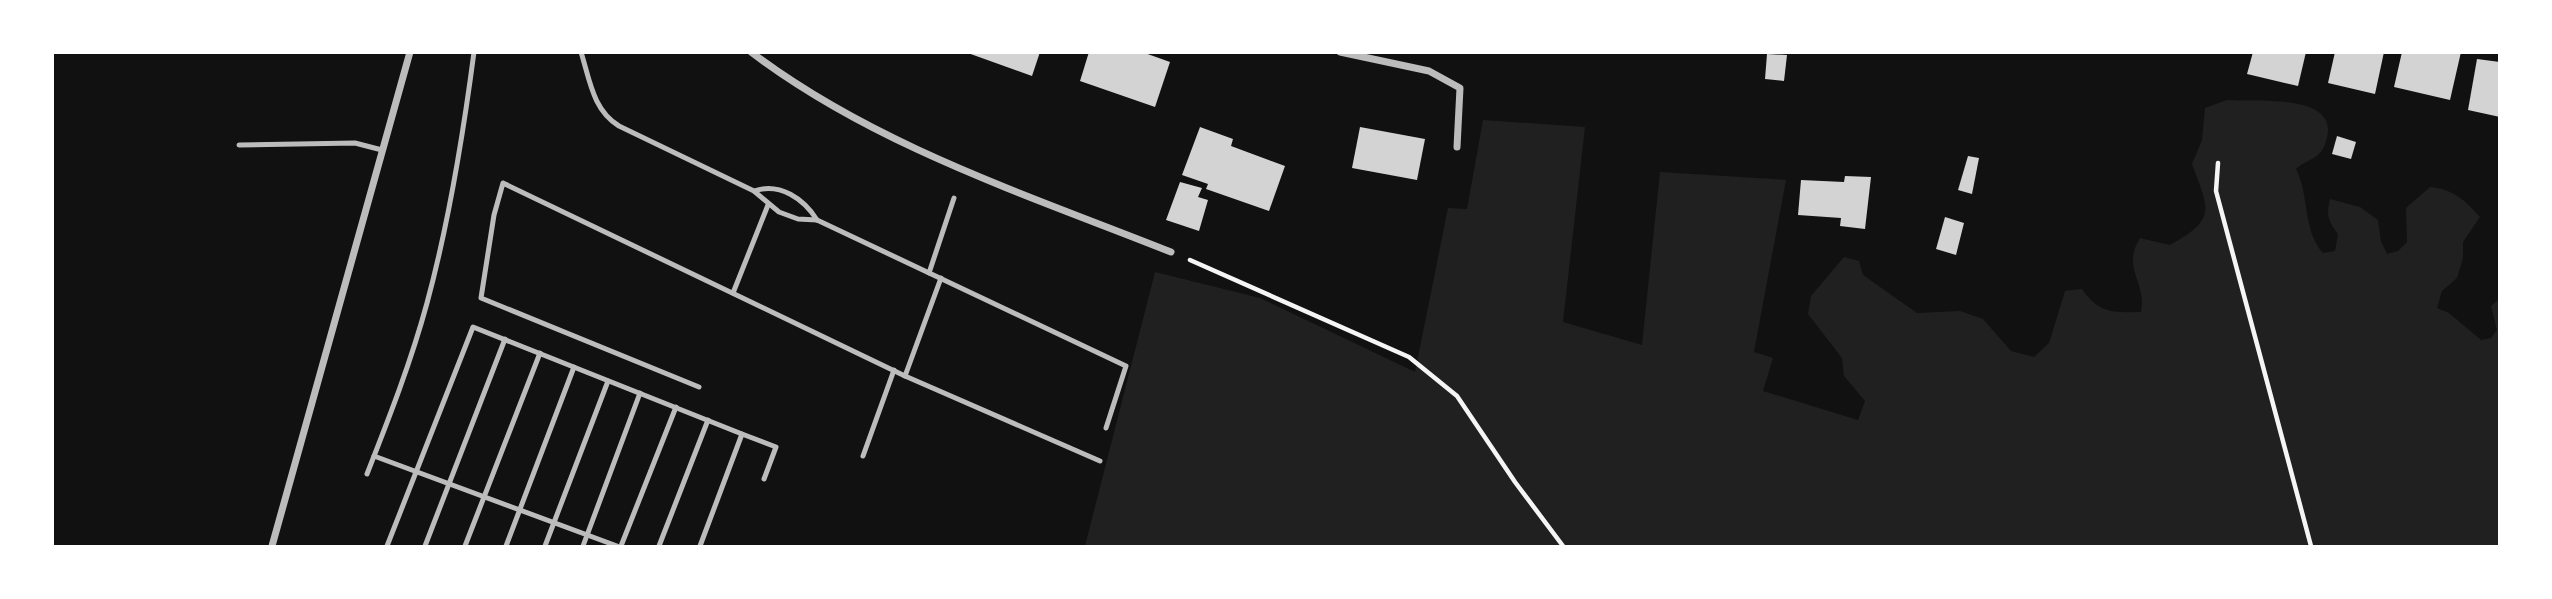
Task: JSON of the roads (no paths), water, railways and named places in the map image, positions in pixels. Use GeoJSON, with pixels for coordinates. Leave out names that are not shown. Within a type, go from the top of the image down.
{"type":"FeatureCollection","features":[{"type":"Feature","properties":{"kind":"street"},"geometry":{"type":"LineString","coordinates":[[271,547],[410,52]]}},
{"type":"Feature","properties":{"kind":"street"},"geometry":{"type":"LineString","coordinates":[[751,52],[847,114],[957,167],[1171,251]]}},
{"type":"Feature","properties":{"kind":"street"},"geometry":{"type":"LineString","coordinates":[[1339,52],[1429,71],[1460,88],[1457,147]]}},
{"type":"Feature","properties":{"kind":"lane"},"geometry":{"type":"LineString","coordinates":[[367,474],[428,302],[466,115],[474,52]]}},
{"type":"Feature","properties":{"kind":"lane"},"geometry":{"type":"LineString","coordinates":[[582,52],[597,104],[608,120],[754,191],[768,205],[798,219],[817,220],[1126,366],[1106,428]]}},
{"type":"Feature","properties":{"kind":"lane"},"geometry":{"type":"LineString","coordinates":[[239,145],[355,143],[382,149]]}},
{"type":"Feature","properties":{"kind":"lane"},"geometry":{"type":"LineString","coordinates":[[699,387],[481,298],[494,215],[503,183],[905,376],[1100,461]]}},
{"type":"Feature","properties":{"kind":"lane"},"geometry":{"type":"LineString","coordinates":[[754,191],[765,187],[788,193],[810,209],[817,220]]}},
{"type":"Feature","properties":{"kind":"lane"},"geometry":{"type":"LineString","coordinates":[[929,273],[954,198]]}},
{"type":"Feature","properties":{"kind":"lane"},"geometry":{"type":"LineString","coordinates":[[733,293],[768,205]]}},
{"type":"Feature","properties":{"kind":"lane"},"geometry":{"type":"LineString","coordinates":[[905,376],[940,278]]}},
{"type":"Feature","properties":{"kind":"lane"},"geometry":{"type":"LineString","coordinates":[[387,547],[473,327],[776,447],[764,479]]}},
{"type":"Feature","properties":{"kind":"lane"},"geometry":{"type":"LineString","coordinates":[[425,547],[505,340]]}},
{"type":"Feature","properties":{"kind":"lane"},"geometry":{"type":"LineString","coordinates":[[465,547],[540,353]]}},
{"type":"Feature","properties":{"kind":"lane"},"geometry":{"type":"LineString","coordinates":[[506,547],[574,367]]}},
{"type":"Feature","properties":{"kind":"lane"},"geometry":{"type":"LineString","coordinates":[[863,456],[894,370]]}},
{"type":"Feature","properties":{"kind":"lane"},"geometry":{"type":"LineString","coordinates":[[545,547],[608,381]]}},
{"type":"Feature","properties":{"kind":"lane"},"geometry":{"type":"LineString","coordinates":[[583,547],[640,393]]}},
{"type":"Feature","properties":{"kind":"lane"},"geometry":{"type":"LineString","coordinates":[[374,456],[619,547],[676,407]]}},
{"type":"Feature","properties":{"kind":"lane"},"geometry":{"type":"LineString","coordinates":[[659,547],[708,420]]}},
{"type":"Feature","properties":{"kind":"lane"},"geometry":{"type":"LineString","coordinates":[[700,547],[742,434]]}}]}
